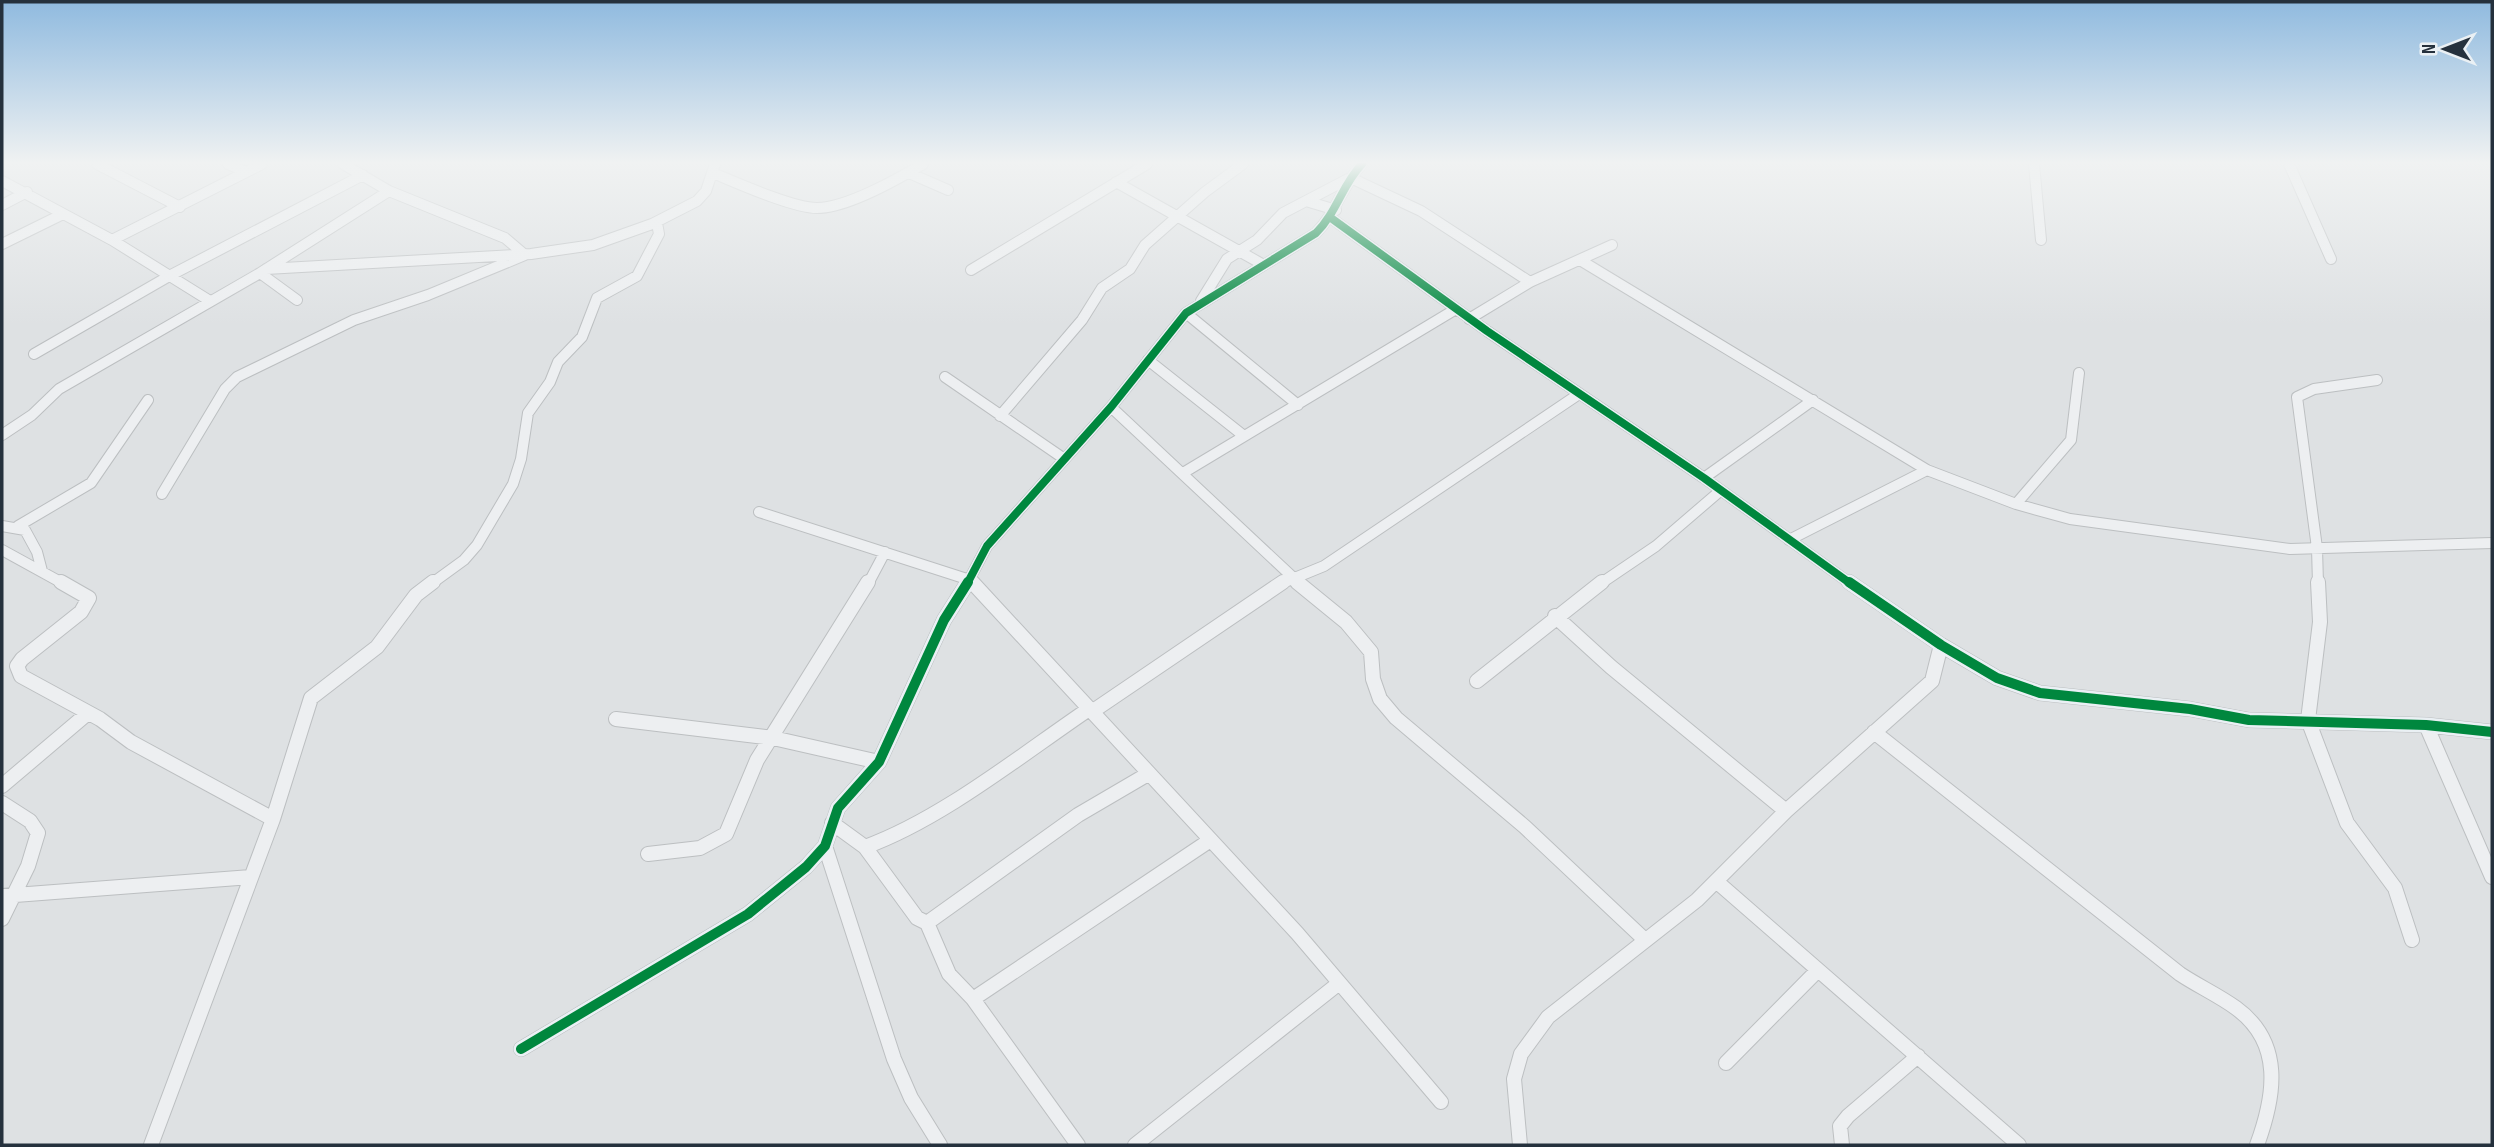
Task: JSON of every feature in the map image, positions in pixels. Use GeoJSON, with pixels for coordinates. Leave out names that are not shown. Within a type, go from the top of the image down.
{"type":"FeatureCollection","features":[{"type":"Feature","properties":{"kind":"street"},"geometry":{"type":"LineString","coordinates":[[2,244],[58,218]]}},
{"type":"Feature","properties":{"kind":"street"},"geometry":{"type":"LineString","coordinates":[[68,218],[112,240],[210,301]]}},
{"type":"Feature","properties":{"kind":"street"},"geometry":{"type":"LineString","coordinates":[[112,240],[158,218]]}},
{"type":"Feature","properties":{"kind":"street"},"geometry":{"type":"LineString","coordinates":[[34,354],[171,275],[282,218]]}},
{"type":"Feature","properties":{"kind":"street"},"geometry":{"type":"LineString","coordinates":[[2,435],[32,415],[59,389],[263,271],[347,218]]}},
{"type":"Feature","properties":{"kind":"street"},"geometry":{"type":"LineString","coordinates":[[456,218],[505,237],[525,255]]}},
{"type":"Feature","properties":{"kind":"street"},"geometry":{"type":"LineString","coordinates":[[263,271],[542,255],[594,246],[667,218]]}},
{"type":"Feature","properties":{"kind":"street"},"geometry":{"type":"LineString","coordinates":[[971,270],[1058,218]]}},
{"type":"Feature","properties":{"kind":"street"},"geometry":{"type":"LineString","coordinates":[[1000,416],[1082,320],[1102,288],[1130,269],[1145,245],[1175,218],[1244,251],[1262,264]]}},
{"type":"Feature","properties":{"kind":"street"},"geometry":{"type":"LineString","coordinates":[[1200,302],[1227,259],[1244,251],[1278,218]]}},
{"type":"Feature","properties":{"kind":"street"},"geometry":{"type":"LineString","coordinates":[[521,1049],[747,914],[781,890],[825,846],[832,823],[853,788],[879,762],[944,620],[970,580],[987,546],[1063,457],[1111,407],[1186,313],[1262,264],[1300,244],[1330,218]]}},
{"type":"Feature","properties":{"kind":"street"},"geometry":{"type":"LineString","coordinates":[[1339,218],[1469,319],[1704,478],[1941,645],[1997,678],[2040,693],[2190,709],[2249,720],[2426,724],[2492,733]]}},
{"type":"Feature","properties":{"kind":"street"},"geometry":{"type":"LineString","coordinates":[[1431,218],[1465,237],[1530,282]]}},
{"type":"Feature","properties":{"kind":"street"},"geometry":{"type":"LineString","coordinates":[[2039,218],[2041,240]]}},
{"type":"Feature","properties":{"kind":"street"},"geometry":{"type":"LineString","coordinates":[[2313,218],[2331,259]]}},
{"type":"Feature","properties":{"kind":"street"},"geometry":{"type":"LineString","coordinates":[[151,1145],[273,819],[311,698],[377,647],[416,595],[458,565],[477,545],[513,484],[521,459],[528,413],[550,382],[558,362],[582,337],[597,298],[640,271],[659,234],[657,223]]}},
{"type":"Feature","properties":{"kind":"street"},"geometry":{"type":"LineString","coordinates":[[1469,319],[1530,282],[1612,245]]}},
{"type":"Feature","properties":{"kind":"street"},"geometry":{"type":"LineString","coordinates":[[162,494],[225,389],[237,377],[344,324],[428,295],[525,255]]}},
{"type":"Feature","properties":{"kind":"street"},"geometry":{"type":"LineString","coordinates":[[1580,260],[1927,470],[2015,504],[2070,519],[2290,549],[2492,543]]}},
{"type":"Feature","properties":{"kind":"street"},"geometry":{"type":"LineString","coordinates":[[263,271],[298,300]]}},
{"type":"Feature","properties":{"kind":"street"},"geometry":{"type":"LineString","coordinates":[[1183,473],[1456,309]]}},
{"type":"Feature","properties":{"kind":"street"},"geometry":{"type":"LineString","coordinates":[[1186,313],[1298,405]]}},
{"type":"Feature","properties":{"kind":"street"},"geometry":{"type":"LineString","coordinates":[[1148,360],[1244,436]]}},
{"type":"Feature","properties":{"kind":"street"},"geometry":{"type":"LineString","coordinates":[[2015,504],[2071,440],[2079,373]]}},
{"type":"Feature","properties":{"kind":"street"},"geometry":{"type":"LineString","coordinates":[[944,377],[1063,457]]}},
{"type":"Feature","properties":{"kind":"street"},"geometry":{"type":"LineString","coordinates":[[2377,380],[2314,389],[2297,397],[2317,548],[2320,622],[2308,720],[2347,823],[2395,888],[2412,940]]}},
{"type":"Feature","properties":{"kind":"street"},"geometry":{"type":"LineString","coordinates":[[865,847],[890,838],[978,785],[1292,577],[1324,566],[1579,394]]}},
{"type":"Feature","properties":{"kind":"street"},"geometry":{"type":"LineString","coordinates":[[2,526],[18,526],[90,483],[148,400]]}},
{"type":"Feature","properties":{"kind":"street"},"geometry":{"type":"LineString","coordinates":[[1704,478],[1813,400]]}},
{"type":"Feature","properties":{"kind":"street"},"geometry":{"type":"LineString","coordinates":[[1111,407],[1292,577],[1346,622],[1371,652],[1373,679],[1380,699],[1396,718],[1534,835],[1644,939]]}},
{"type":"Feature","properties":{"kind":"street"},"geometry":{"type":"LineString","coordinates":[[1789,540],[1927,470]]}},
{"type":"Feature","properties":{"kind":"street"},"geometry":{"type":"LineString","coordinates":[[1477,681],[1556,616],[1646,554],[1720,491]]}},
{"type":"Feature","properties":{"kind":"street"},"geometry":{"type":"LineString","coordinates":[[759,512],[970,580],[1297,933],[1441,1102]]}},
{"type":"Feature","properties":{"kind":"street"},"geometry":{"type":"LineString","coordinates":[[18,526],[29,535],[42,572]]}},
{"type":"Feature","properties":{"kind":"street"},"geometry":{"type":"LineString","coordinates":[[2,550],[89,598],[81,612],[22,659],[17,671],[131,742],[273,819]]}},
{"type":"Feature","properties":{"kind":"street"},"geometry":{"type":"LineString","coordinates":[[648,854],[717,844],[726,834],[757,760],[885,552]]}},
{"type":"Feature","properties":{"kind":"street"},"geometry":{"type":"LineString","coordinates":[[1556,616],[1627,682],[1716,749],[1786,811]]}},
{"type":"Feature","properties":{"kind":"street"},"geometry":{"type":"LineString","coordinates":[[1520,1145],[1514,1079],[1521,1054],[1548,1017],[1716,881],[1786,811],[1932,681],[1941,645]]}},
{"type":"Feature","properties":{"kind":"street"},"geometry":{"type":"LineString","coordinates":[[2,786],[88,713]]}},
{"type":"Feature","properties":{"kind":"street"},"geometry":{"type":"LineString","coordinates":[[616,719],[773,738],[879,762]]}},
{"type":"Feature","properties":{"kind":"street"},"geometry":{"type":"LineString","coordinates":[[2426,724],[2492,877]]}},
{"type":"Feature","properties":{"kind":"street"},"geometry":{"type":"LineString","coordinates":[[1874,732],[2182,975],[2244,1013],[2259,1032],[2270,1053],[2274,1073],[2272,1104],[2257,1145]]}},
{"type":"Feature","properties":{"kind":"street"},"geometry":{"type":"LineString","coordinates":[[927,923],[1078,815],[1148,774]]}},
{"type":"Feature","properties":{"kind":"street"},"geometry":{"type":"LineString","coordinates":[[2,803],[30,821],[38,832],[28,866],[8,896],[2,919]]}},
{"type":"Feature","properties":{"kind":"street"},"geometry":{"type":"LineString","coordinates":[[832,823],[865,847],[917,918],[927,923],[945,972],[955,986],[973,999],[1078,1145]]}},
{"type":"Feature","properties":{"kind":"street"},"geometry":{"type":"LineString","coordinates":[[973,999],[1209,841]]}},
{"type":"Feature","properties":{"kind":"street"},"geometry":{"type":"LineString","coordinates":[[825,846],[894,1059],[911,1098],[940,1145]]}},
{"type":"Feature","properties":{"kind":"street"},"geometry":{"type":"LineString","coordinates":[[8,896],[251,877]]}},
{"type":"Feature","properties":{"kind":"street"},"geometry":{"type":"LineString","coordinates":[[1716,881],[2019,1145]]}},
{"type":"Feature","properties":{"kind":"street"},"geometry":{"type":"LineString","coordinates":[[1726,1063],[1818,970]]}},
{"type":"Feature","properties":{"kind":"street"},"geometry":{"type":"LineString","coordinates":[[1135,1145],[1338,984]]}},
{"type":"Feature","properties":{"kind":"street"},"geometry":{"type":"LineString","coordinates":[[1842,1145],[1840,1126],[1848,1116],[1917,1056]]}},
{"type":"Feature","properties":{"kind":"cycle path"},"geometry":{"type":"LineString","coordinates":[[1331,218],[1487,331],[1704,478],[1801,550],[1941,645],[1997,678],[2040,693],[2190,709],[2249,720],[2426,725],[2492,732]]}},
{"type":"Feature","properties":{"kind":"cycle path"},"geometry":{"type":"LineString","coordinates":[[521,1049],[748,914],[806,867],[825,846],[838,808],[853,788],[879,762],[944,620],[970,580],[987,546],[1111,407],[1186,313],[1316,233],[1331,218]]}}]}
